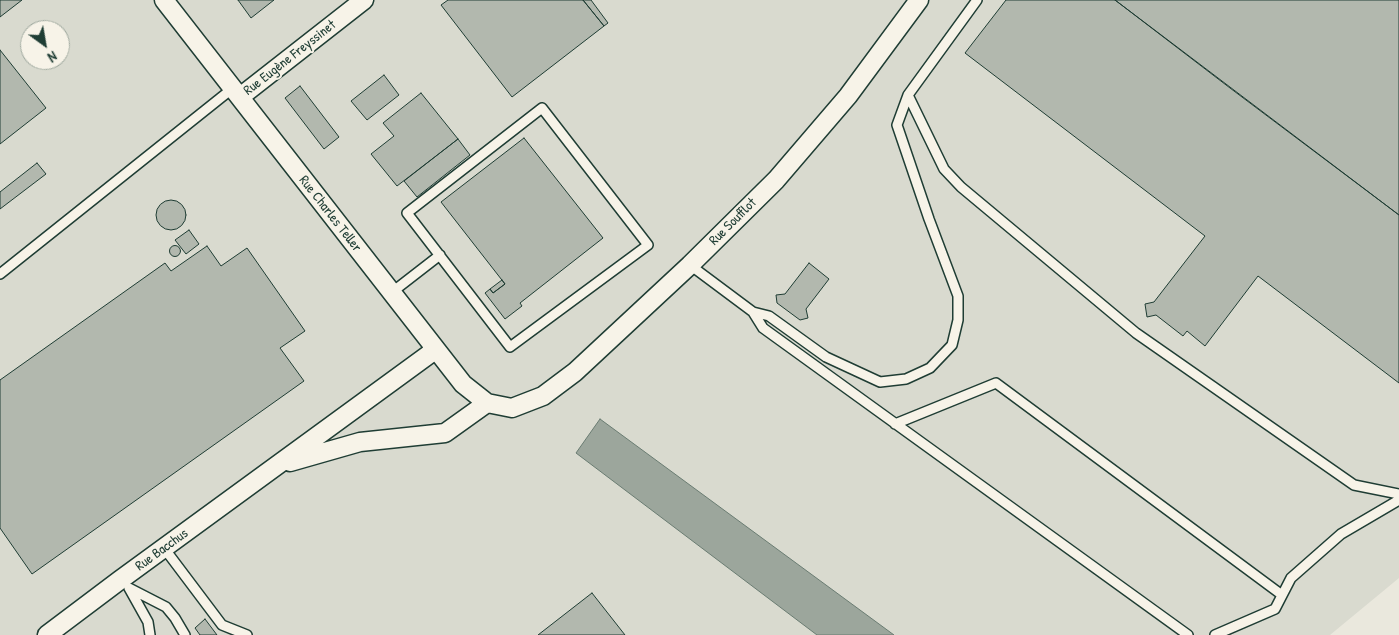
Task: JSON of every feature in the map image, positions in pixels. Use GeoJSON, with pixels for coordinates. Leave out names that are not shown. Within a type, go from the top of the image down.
{"type":"FeatureCollection","features":[{"type":"Feature","properties":{"kind":"street","name":"Rue Charles Teller"},"geometry":{"type":"LineString","coordinates":[[164,0],[463,384],[487,403],[512,408]]}},
{"type":"Feature","properties":{"kind":"street","name":"Rue Eugène Freyssinet"},"geometry":{"type":"LineString","coordinates":[[236,93],[364,0]]}},
{"type":"Feature","properties":{"kind":"street","name":"Rue Soufflot"},"geometry":{"type":"LineString","coordinates":[[512,408],[543,396],[575,372],[776,180],[848,96],[919,0]]}},
{"type":"Feature","properties":{"kind":"street","name":"Rue Bacchus"},"geometry":{"type":"LineString","coordinates":[[47,635],[124,584],[164,548],[435,350]]}},
{"type":"Feature","properties":{"kind":"street","name":"Rue Bacchus"},"geometry":{"type":"LineString","coordinates":[[277,465],[360,442],[445,433],[487,403]]}},
{"type":"Feature","properties":{"kind":"lane"},"geometry":{"type":"LineString","coordinates":[[753,312],[768,316],[826,357],[880,382],[906,379],[930,368],[952,345],[958,320],[958,296],[897,125],[908,96],[977,0]]}},
{"type":"Feature","properties":{"kind":"lane"},"geometry":{"type":"LineString","coordinates":[[0,274],[236,93]]}},
{"type":"Feature","properties":{"kind":"lane"},"geometry":{"type":"LineString","coordinates":[[908,96],[944,169],[961,187],[1136,333],[1354,485],[1399,494]]}},
{"type":"Feature","properties":{"kind":"lane"},"geometry":{"type":"LineString","coordinates":[[542,108],[648,245],[510,347],[440,255],[407,213],[542,108]]}},
{"type":"Feature","properties":{"kind":"lane"},"geometry":{"type":"LineString","coordinates":[[391,293],[440,255]]}},
{"type":"Feature","properties":{"kind":"lane"},"geometry":{"type":"LineString","coordinates":[[690,264],[753,312],[763,328],[1188,635]]}},
{"type":"Feature","properties":{"kind":"lane"},"geometry":{"type":"LineString","coordinates":[[895,424],[996,383],[1282,595]]}},
{"type":"Feature","properties":{"kind":"lane"},"geometry":{"type":"LineString","coordinates":[[1215,635],[1275,609],[1290,578],[1341,534],[1399,500]]}},
{"type":"Feature","properties":{"kind":"lane"},"geometry":{"type":"LineString","coordinates":[[164,548],[222,625],[247,635]]}},
{"type":"Feature","properties":{"kind":"lane"},"geometry":{"type":"LineString","coordinates":[[124,584],[148,622],[150,635]]}},
{"type":"Feature","properties":{"kind":"lane"},"geometry":{"type":"LineString","coordinates":[[124,584],[166,607],[185,635]]}},
{"type":"Feature","properties":{"kind":"shaded area"},"geometry":{"type":"Polygon","coordinates":[[[0,0],[1399,0],[1399,578],[1330,635],[0,635],[0,0]]]}},
{"type":"Feature","properties":{"kind":"shaded area"},"geometry":{"type":"Polygon","coordinates":[[[600,419],[894,635],[817,635],[576,453],[600,419]]]}},
{"type":"Feature","properties":{"kind":"building"},"geometry":{"type":"Polygon","coordinates":[[[0,0],[22,0],[0,17],[0,0]]]}},
{"type":"Feature","properties":{"kind":"building"},"geometry":{"type":"Polygon","coordinates":[[[238,0],[274,0],[251,18],[238,0]]]}},
{"type":"Feature","properties":{"kind":"building"},"geometry":{"type":"Polygon","coordinates":[[[448,0],[583,0],[604,26],[512,97],[441,5],[448,0]]]}},
{"type":"Feature","properties":{"kind":"building"},"geometry":{"type":"Polygon","coordinates":[[[583,0],[591,0],[608,23],[604,26],[583,0]]]}},
{"type":"Feature","properties":{"kind":"building"},"geometry":{"type":"Polygon","coordinates":[[[1006,0],[1115,0],[1399,215],[1399,383],[1258,276],[1205,346],[1187,331],[1183,336],[1156,315],[1147,317],[1145,304],[1154,302],[1205,236],[965,53],[1006,0]]]}},
{"type":"Feature","properties":{"kind":"building"},"geometry":{"type":"Polygon","coordinates":[[[1115,0],[1399,0],[1399,215],[1230,88],[1115,0]]]}},
{"type":"Feature","properties":{"kind":"building"},"geometry":{"type":"Polygon","coordinates":[[[0,50],[46,108],[0,144],[0,50]]]}},
{"type":"Feature","properties":{"kind":"building"},"geometry":{"type":"Polygon","coordinates":[[[384,75],[399,95],[367,120],[351,101],[384,75]]]}},
{"type":"Feature","properties":{"kind":"building"},"geometry":{"type":"Polygon","coordinates":[[[300,86],[339,137],[324,149],[285,98],[300,86]]]}},
{"type":"Feature","properties":{"kind":"building"},"geometry":{"type":"Polygon","coordinates":[[[421,93],[458,139],[397,186],[371,154],[394,136],[383,123],[421,93]]]}},
{"type":"Feature","properties":{"kind":"building"},"geometry":{"type":"Polygon","coordinates":[[[524,138],[603,238],[520,303],[522,306],[505,319],[485,293],[490,289],[493,293],[505,284],[441,202],[524,138]]]}},
{"type":"Feature","properties":{"kind":"building"},"geometry":{"type":"Polygon","coordinates":[[[458,139],[470,155],[417,197],[404,181],[458,139]]]}},
{"type":"Feature","properties":{"kind":"building"},"geometry":{"type":"Polygon","coordinates":[[[37,163],[46,174],[0,209],[0,192],[37,163]]]}},
{"type":"Feature","properties":{"kind":"building"},"geometry":{"type":"Polygon","coordinates":[[[171,200],[182,204],[186,215],[182,226],[171,230],[160,226],[156,215],[160,204],[171,200]]]}},
{"type":"Feature","properties":{"kind":"building"},"geometry":{"type":"Polygon","coordinates":[[[189,230],[199,244],[186,254],[175,240],[189,230]]]}},
{"type":"Feature","properties":{"kind":"building"},"geometry":{"type":"Polygon","coordinates":[[[173,246],[177,246],[180,251],[179,255],[173,256],[170,253],[170,249],[173,246]]]}},
{"type":"Feature","properties":{"kind":"building"},"geometry":{"type":"Polygon","coordinates":[[[207,246],[221,266],[247,248],[305,331],[280,348],[304,381],[32,574],[0,528],[0,380],[165,263],[171,271],[207,246]]]}},
{"type":"Feature","properties":{"kind":"building"},"geometry":{"type":"Polygon","coordinates":[[[809,263],[829,279],[806,309],[808,318],[800,320],[777,303],[776,295],[785,294],[809,263]]]}},
{"type":"Feature","properties":{"kind":"building"},"geometry":{"type":"Polygon","coordinates":[[[502,280],[505,284],[493,293],[490,289],[502,280]]]}},
{"type":"Feature","properties":{"kind":"building"},"geometry":{"type":"Polygon","coordinates":[[[592,593],[625,635],[538,635],[592,593]]]}},
{"type":"Feature","properties":{"kind":"building"},"geometry":{"type":"Polygon","coordinates":[[[205,619],[217,635],[200,635],[195,628],[205,619]]]}}]}
